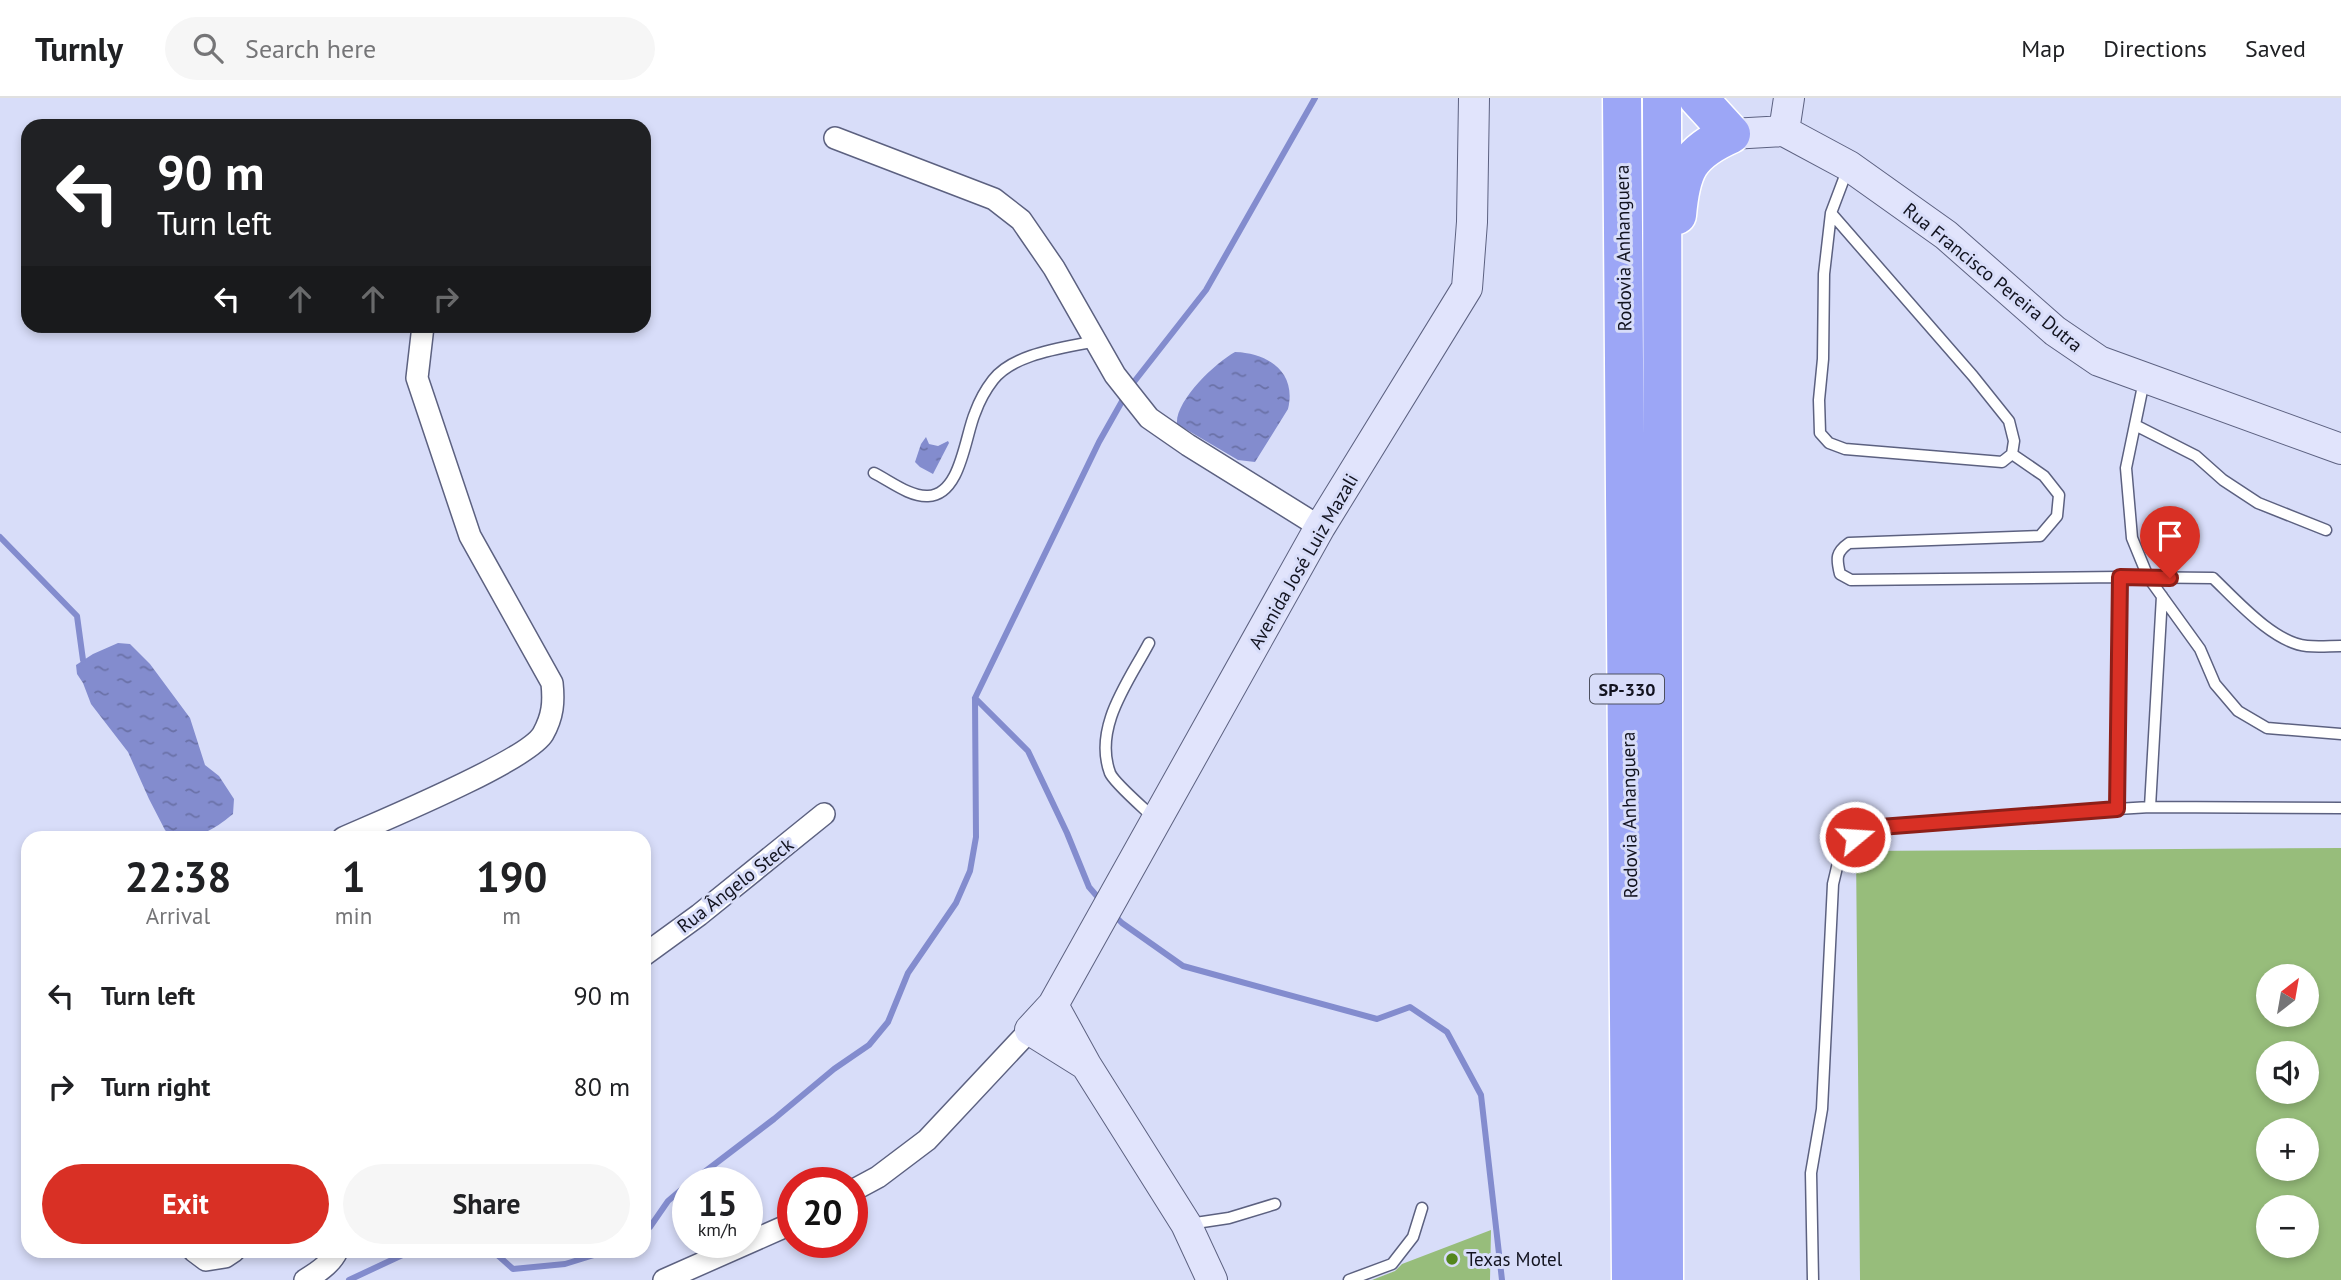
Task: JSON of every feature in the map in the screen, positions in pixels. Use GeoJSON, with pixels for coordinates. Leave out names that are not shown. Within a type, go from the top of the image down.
{"type":"FeatureCollection","features":[{"type":"Feature","properties":{"kind":"highway","name":"Rodovia Anhanguera"},"geometry":{"type":"LineString","coordinates":[[1622,98],[1631,1280]]}},
{"type":"Feature","properties":{"kind":"highway","name":"Rodovia Anhanguera"},"geometry":{"type":"LineString","coordinates":[[1662,98],[1664,1280]]}},
{"type":"Feature","properties":{"kind":"highway"},"geometry":{"type":"LineString","coordinates":[[1663,345],[1680,184],[1692,161],[1707,145],[1731,134],[1698,98]]}},
{"type":"Feature","properties":{"kind":"main road","name":"Avenida José Luiz Mazali"},"geometry":{"type":"LineString","coordinates":[[1030,1030],[1053,1004],[1320,527],[1467,288],[1472,222],[1474,98]]}},
{"type":"Feature","properties":{"kind":"main road"},"geometry":{"type":"LineString","coordinates":[[1731,134],[1784,131],[1789,98]]}},
{"type":"Feature","properties":{"kind":"main road","name":"Rua Francisco Pereira Dutra"},"geometry":{"type":"LineString","coordinates":[[1784,131],[1849,166],[1946,235],[2055,331],[2099,361],[2341,449]]}},
{"type":"Feature","properties":{"kind":"main road"},"geometry":{"type":"LineString","coordinates":[[1053,1004],[1086,1065],[1186,1224],[1212,1280]]}},
{"type":"Feature","properties":{"kind":"main road"},"geometry":{"type":"LineString","coordinates":[[1030,1030],[1086,1065]]}},
{"type":"Feature","properties":{"kind":"street"},"geometry":{"type":"LineString","coordinates":[[835,138],[994,199],[1021,220],[1054,268],[1115,375],[1149,418],[1320,527]]}},
{"type":"Feature","properties":{"kind":"street"},"geometry":{"type":"LineString","coordinates":[[358,831],[509,761],[542,736],[554,705],[552,682],[470,536],[417,378],[422,333]]}},
{"type":"Feature","properties":{"kind":"street","name":"Rua Ângelo Steck"},"geometry":{"type":"LineString","coordinates":[[651,950],[699,915],[824,814]]}},
{"type":"Feature","properties":{"kind":"street"},"geometry":{"type":"LineString","coordinates":[[868,1182],[927,1140],[1030,1030]]}},
{"type":"Feature","properties":{"kind":"street"},"geometry":{"type":"LineString","coordinates":[[664,1280],[777,1230]]}},
{"type":"Feature","properties":{"kind":"street"},"geometry":{"type":"LineString","coordinates":[[305,1280],[318,1273],[334,1258]]}},
{"type":"Feature","properties":{"kind":"lane"},"geometry":{"type":"LineString","coordinates":[[1832,213],[1973,376],[2008,421],[2014,441],[2012,454],[2002,462],[1844,449],[1829,443],[1820,433],[1819,400],[1824,359],[1824,274],[1832,213],[1849,166]]}},
{"type":"Feature","properties":{"kind":"lane"},"geometry":{"type":"LineString","coordinates":[[874,473],[912,493],[929,497],[942,491],[956,475],[975,413],[993,379],[1018,361],[1042,352],[1096,341]]}},
{"type":"Feature","properties":{"kind":"lane"},"geometry":{"type":"LineString","coordinates":[[2145,378],[2126,468],[2132,538],[2148,577],[2200,649],[2215,684],[2238,711],[2267,728],[2341,734]]}},
{"type":"Feature","properties":{"kind":"lane"},"geometry":{"type":"LineString","coordinates":[[2136,425],[2196,456],[2223,480],[2258,503],[2326,530]]}},
{"type":"Feature","properties":{"kind":"lane"},"geometry":{"type":"LineString","coordinates":[[2012,454],[2044,476],[2059,495],[2057,516],[2040,536],[1849,542],[1839,551],[1836,560],[1840,574],[1851,580],[2213,578],[2257,620],[2284,638],[2305,646],[2341,646]]}},
{"type":"Feature","properties":{"kind":"lane"},"geometry":{"type":"LineString","coordinates":[[2117,809],[2120,577]]}},
{"type":"Feature","properties":{"kind":"lane"},"geometry":{"type":"LineString","coordinates":[[2150,807],[2162,596]]}},
{"type":"Feature","properties":{"kind":"lane"},"geometry":{"type":"LineString","coordinates":[[1149,643],[1114,710],[1104,738],[1110,775],[1157,821]]}},
{"type":"Feature","properties":{"kind":"lane"},"geometry":{"type":"LineString","coordinates":[[1813,1280],[1811,1173],[1822,1109],[1833,884],[1842,846],[1867,828],[2150,807],[2341,808]]}},
{"type":"Feature","properties":{"kind":"lane"},"geometry":{"type":"LineString","coordinates":[[1186,1224],[1229,1218],[1275,1204]]}},
{"type":"Feature","properties":{"kind":"lane"},"geometry":{"type":"LineString","coordinates":[[1349,1280],[1392,1264],[1413,1237],[1422,1208]]}},
{"type":"Feature","properties":{"kind":"water"},"geometry":{"type":"Polygon","coordinates":[[[1235,352],[1258,356],[1277,367],[1284,375],[1290,396],[1288,409],[1255,462],[1238,460],[1177,424],[1182,405],[1189,394],[1207,374],[1235,352]]]}},
{"type":"Feature","properties":{"kind":"water"},"geometry":{"type":"Polygon","coordinates":[[[926,437],[929,444],[938,446],[948,441],[949,443],[933,474],[915,462],[926,437]]]}},
{"type":"Feature","properties":{"kind":"water"},"geometry":{"type":"Polygon","coordinates":[[[118,643],[130,644],[150,664],[190,718],[205,765],[219,776],[234,799],[233,814],[207,831],[165,830],[128,752],[91,704],[77,674],[76,665],[118,643]]]}},
{"type":"Feature","properties":{"kind":"building"},"geometry":{"type":"Polygon","coordinates":[[[2341,848],[2341,1280],[1860,1280],[1856,851],[2341,848]]]}},
{"type":"Feature","properties":{"kind":"building","name":"Texas Motel"},"geometry":{"type":"Polygon","coordinates":[[[1491,1230],[1490,1280],[1372,1280],[1395,1271],[1402,1264],[1491,1230]]]}},
{"type":"Feature","properties":{"kind":"waterway"},"geometry":{"type":"LineString","coordinates":[[1130,387],[1206,290],[1315,98]]}},
{"type":"Feature","properties":{"kind":"waterway"},"geometry":{"type":"LineString","coordinates":[[711,1167],[834,1069],[869,1045],[888,1022],[908,973],[956,903],[970,871],[976,837],[975,698],[1099,442],[1125,396]]}},
{"type":"Feature","properties":{"kind":"waterway"},"geometry":{"type":"LineString","coordinates":[[0,537],[77,616],[83,660]]}},
{"type":"Feature","properties":{"kind":"waterway"},"geometry":{"type":"LineString","coordinates":[[975,698],[1028,751],[1089,887],[1102,902]]}},
{"type":"Feature","properties":{"kind":"waterway"},"geometry":{"type":"LineString","coordinates":[[1114,915],[1183,966],[1377,1019],[1410,1007],[1447,1032],[1481,1095],[1502,1280]]}},
{"type":"Feature","properties":{"kind":"waterway"},"geometry":{"type":"LineString","coordinates":[[651,1226],[672,1198]]}},
{"type":"Feature","properties":{"kind":"waterway"},"geometry":{"type":"LineString","coordinates":[[349,1280],[396,1258]]}},
{"type":"Feature","properties":{"kind":"waterway"},"geometry":{"type":"LineString","coordinates":[[501,1258],[513,1269],[565,1264],[584,1258]]}},
{"type":"Feature","properties":{"kind":"place","name":"Texas Motel"},"geometry":{"type":"Point","coordinates":[1452,1259]}},
{"type":"Feature","properties":{"kind":"route"},"geometry":{"type":"LineString","coordinates":[[1855,837],[1867,828],[2117,809],[2120,577],[2170,578]]}}]}
